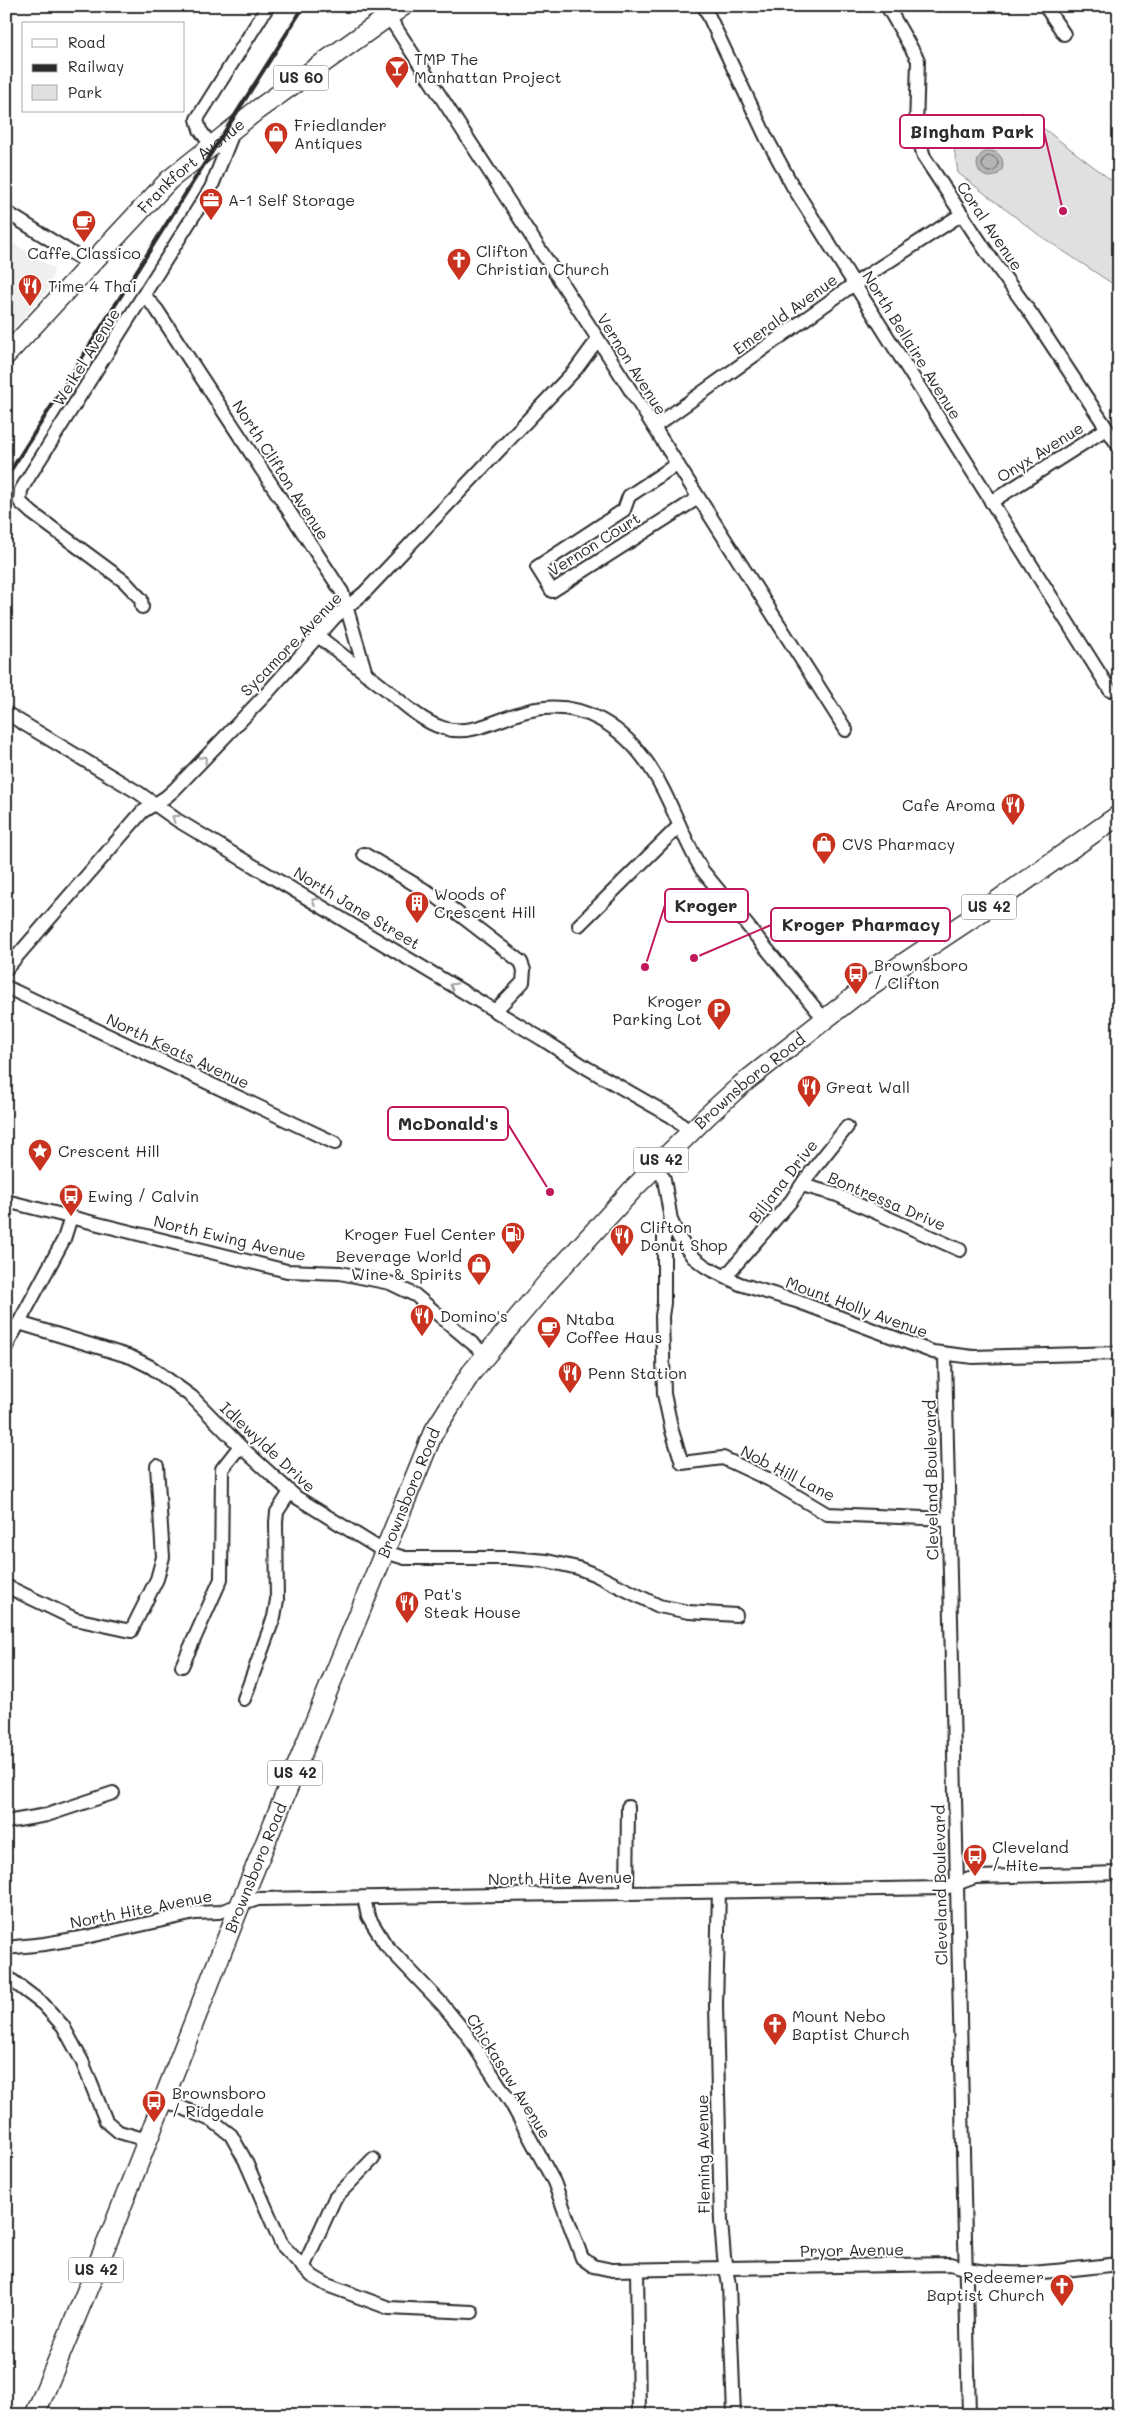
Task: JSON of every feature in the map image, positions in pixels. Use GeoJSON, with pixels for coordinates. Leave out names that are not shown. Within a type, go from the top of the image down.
{"type":"FeatureCollection","features":[{"type":"Feature","properties":{"kind":"main road","name":"Frankfort Avenue"},"geometry":{"type":"LineString","coordinates":[[6,355],[170,180],[235,127],[396,11]]}},
{"type":"Feature","properties":{"kind":"main road","name":"Brownsboro Road"},"geometry":{"type":"LineString","coordinates":[[35,2415],[164,2100],[240,1905],[386,1552],[433,1433],[456,1394],[486,1355],[547,1283],[656,1165],[741,1085],[824,1019],[1119,815]]}},
{"type":"Feature","properties":{"kind":"street"},"geometry":{"type":"LineString","coordinates":[[211,145],[200,130],[197,119],[268,6]]}},
{"type":"Feature","properties":{"kind":"street","name":"North Bellaire Avenue"},"geometry":{"type":"LineString","coordinates":[[704,6],[766,137],[792,185],[1110,690]]}},
{"type":"Feature","properties":{"kind":"street","name":"Coral Avenue"},"geometry":{"type":"LineString","coordinates":[[886,6],[923,62],[916,128],[920,148],[990,257],[1032,315],[1119,447]]}},
{"type":"Feature","properties":{"kind":"street"},"geometry":{"type":"LineString","coordinates":[[1045,6],[1064,34]]}},
{"type":"Feature","properties":{"kind":"street","name":"Vernon Avenue"},"geometry":{"type":"LineString","coordinates":[[396,11],[598,339],[846,730]]}},
{"type":"Feature","properties":{"kind":"street","name":"Weikel Avenue"},"geometry":{"type":"LineString","coordinates":[[142,607],[141,599],[124,581],[32,513],[20,502],[21,490],[211,188],[235,127]]}},
{"type":"Feature","properties":{"kind":"street"},"geometry":{"type":"LineString","coordinates":[[6,212],[91,265]]}},
{"type":"Feature","properties":{"kind":"street","name":"Emerald Avenue"},"geometry":{"type":"LineString","coordinates":[[654,427],[854,284],[962,214]]}},
{"type":"Feature","properties":{"kind":"street","name":"North Clifton Avenue"},"geometry":{"type":"LineString","coordinates":[[144,295],[157,310],[342,592],[366,674]]}},
{"type":"Feature","properties":{"kind":"street","name":"Sycamore Avenue"},"geometry":{"type":"LineString","coordinates":[[6,968],[142,812],[175,789],[335,617],[348,608],[576,369],[598,339]]}},
{"type":"Feature","properties":{"kind":"street","name":"Onyx Avenue"},"geometry":{"type":"LineString","coordinates":[[991,502],[1106,429]]}},
{"type":"Feature","properties":{"kind":"street","name":"Vernon Court"},"geometry":{"type":"LineString","coordinates":[[677,464],[629,496],[624,510],[537,568],[552,590],[698,498]]}},
{"type":"Feature","properties":{"kind":"street"},"geometry":{"type":"LineString","coordinates":[[318,636],[418,715],[444,728],[456,730],[479,728],[523,712],[548,707],[579,710],[597,717],[617,730],[641,755],[655,776],[690,851],[717,890],[824,1019]]}},
{"type":"Feature","properties":{"kind":"street","name":"North Jane Street"},"geometry":{"type":"LineString","coordinates":[[6,713],[156,804],[177,820],[587,1068],[671,1116],[690,1132]]}},
{"type":"Feature","properties":{"kind":"street"},"geometry":{"type":"LineString","coordinates":[[580,925],[678,827]]}},
{"type":"Feature","properties":{"kind":"street"},"geometry":{"type":"LineString","coordinates":[[364,854],[438,898],[521,962],[525,977],[523,982],[495,1011]]}},
{"type":"Feature","properties":{"kind":"street","name":"North Keats Avenue"},"geometry":{"type":"LineString","coordinates":[[6,987],[335,1143]]}},
{"type":"Feature","properties":{"kind":"street","name":"Biljana Drive"},"geometry":{"type":"LineString","coordinates":[[724,1277],[791,1201],[847,1128]]}},
{"type":"Feature","properties":{"kind":"street","name":"Mount Holly Avenue"},"geometry":{"type":"LineString","coordinates":[[656,1165],[664,1180],[672,1220],[679,1238],[694,1257],[706,1267],[724,1277],[945,1355],[972,1357],[1119,1353]]}},
{"type":"Feature","properties":{"kind":"street","name":"Bontressa Drive"},"geometry":{"type":"LineString","coordinates":[[802,1185],[837,1195],[960,1250]]}},
{"type":"Feature","properties":{"kind":"street","name":"North Ewing Avenue"},"geometry":{"type":"LineString","coordinates":[[6,1201],[287,1271],[340,1273],[390,1282],[415,1295],[486,1355]]}},
{"type":"Feature","properties":{"kind":"street"},"geometry":{"type":"LineString","coordinates":[[6,1348],[64,1239],[71,1217]]}},
{"type":"Feature","properties":{"kind":"street","name":"Nob Hill Lane"},"geometry":{"type":"LineString","coordinates":[[672,1220],[664,1238],[664,1303],[662,1316],[664,1394],[672,1431],[682,1463],[723,1458],[770,1480],[827,1514],[948,1519]]}},
{"type":"Feature","properties":{"kind":"street","name":"Idlewylde Drive"},"geometry":{"type":"LineString","coordinates":[[19,1323],[131,1357],[151,1367],[192,1397],[240,1446],[290,1492],[320,1514],[386,1552],[404,1558],[511,1558],[547,1561],[578,1568],[596,1575],[659,1606],[688,1612],[736,1615]]}},
{"type":"Feature","properties":{"kind":"street","name":"Cleveland Boulevard"},"geometry":{"type":"LineString","coordinates":[[945,1355],[969,2415]]}},
{"type":"Feature","properties":{"kind":"street"},"geometry":{"type":"LineString","coordinates":[[182,1666],[221,1579],[222,1469],[240,1446]]}},
{"type":"Feature","properties":{"kind":"street"},"geometry":{"type":"LineString","coordinates":[[6,1586],[75,1619],[131,1631],[161,1568],[163,1557],[157,1466]]}},
{"type":"Feature","properties":{"kind":"street"},"geometry":{"type":"LineString","coordinates":[[244,1700],[274,1617],[277,1600],[277,1512],[290,1492]]}},
{"type":"Feature","properties":{"kind":"street"},"geometry":{"type":"LineString","coordinates":[[6,1822],[47,1815],[113,1793]]}},
{"type":"Feature","properties":{"kind":"street"},"geometry":{"type":"LineString","coordinates":[[627,1894],[628,1807]]}},
{"type":"Feature","properties":{"kind":"street","name":"North Hite Avenue"},"geometry":{"type":"LineString","coordinates":[[6,1948],[69,1940],[196,1913],[219,1912],[258,1899],[945,1888],[975,1877],[1119,1873]]}},
{"type":"Feature","properties":{"kind":"street","name":"Fleming Avenue"},"geometry":{"type":"LineString","coordinates":[[719,1892],[716,2005],[721,2222],[729,2285],[734,2415]]}},
{"type":"Feature","properties":{"kind":"street","name":"Chickasaw Avenue"},"geometry":{"type":"LineString","coordinates":[[364,1898],[368,1916],[385,1944],[442,2004],[465,2032],[511,2103],[548,2170],[579,2253],[586,2262]]}},
{"type":"Feature","properties":{"kind":"street"},"geometry":{"type":"LineString","coordinates":[[6,1976],[43,2004],[63,2026],[82,2061],[106,2122],[118,2132],[147,2140]]}},
{"type":"Feature","properties":{"kind":"street"},"geometry":{"type":"LineString","coordinates":[[164,2100],[213,2121],[231,2135],[245,2160],[282,2245],[303,2268],[327,2285],[389,2308],[472,2312]]}},
{"type":"Feature","properties":{"kind":"street"},"geometry":{"type":"LineString","coordinates":[[303,2268],[334,2198],[373,2159]]}},
{"type":"Feature","properties":{"kind":"street","name":"Pryor Avenue"},"geometry":{"type":"LineString","coordinates":[[586,2262],[600,2269],[951,2264],[966,2269],[1034,2272],[1119,2264]]}},
{"type":"Feature","properties":{"kind":"street"},"geometry":{"type":"LineString","coordinates":[[637,2269],[639,2415]]}},
{"type":"Feature","properties":{"kind":"shaded area"},"geometry":{"type":"Polygon","coordinates":[[[6,238],[54,269],[49,289],[6,337],[6,238]]]}},
{"type":"Feature","properties":{"kind":"green space"},"geometry":{"type":"Polygon","coordinates":[[[1022,112],[1119,186],[1119,288],[1039,235],[958,173],[950,122],[979,116],[1000,141],[1022,112]]]}},
{"type":"Feature","properties":{"kind":"water"},"geometry":{"type":"Polygon","coordinates":[[[990,151],[999,155],[1003,164],[999,173],[990,177],[981,173],[977,164],[981,155],[990,151]]]}},
{"type":"Feature","properties":{"kind":"railway"},"geometry":{"type":"LineString","coordinates":[[6,478],[304,6]]}},
{"type":"Feature","properties":{"kind":"place","name":"TMP The Manhattan Project"},"geometry":{"type":"Point","coordinates":[397,89]}},
{"type":"Feature","properties":{"kind":"place","name":"Friedlander Antiques"},"geometry":{"type":"Point","coordinates":[276,155]}},
{"type":"Feature","properties":{"kind":"place","name":"Bingham Park"},"geometry":{"type":"Point","coordinates":[1063,211]}},
{"type":"Feature","properties":{"kind":"place","name":"A-1 Self Storage"},"geometry":{"type":"Point","coordinates":[211,221]}},
{"type":"Feature","properties":{"kind":"place","name":"Caffe Classico"},"geometry":{"type":"Point","coordinates":[84,243]}},
{"type":"Feature","properties":{"kind":"place","name":"Clifton Christian Church"},"geometry":{"type":"Point","coordinates":[459,281]}},
{"type":"Feature","properties":{"kind":"place","name":"Time 4 Thai"},"geometry":{"type":"Point","coordinates":[30,307]}},
{"type":"Feature","properties":{"kind":"place","name":"Cafe Aroma"},"geometry":{"type":"Point","coordinates":[1013,826]}},
{"type":"Feature","properties":{"kind":"place","name":"CVS Pharmacy"},"geometry":{"type":"Point","coordinates":[824,865]}},
{"type":"Feature","properties":{"kind":"place","name":"Woods of Crescent Hill"},"geometry":{"type":"Point","coordinates":[417,924]}},
{"type":"Feature","properties":{"kind":"place","name":"Kroger Pharmacy"},"geometry":{"type":"Point","coordinates":[694,958]}},
{"type":"Feature","properties":{"kind":"place","name":"Kroger"},"geometry":{"type":"Point","coordinates":[645,967]}},
{"type":"Feature","properties":{"kind":"place","name":"Brownsboro / Clifton"},"geometry":{"type":"Point","coordinates":[856,995]}},
{"type":"Feature","properties":{"kind":"place","name":"Kroger Parking Lot"},"geometry":{"type":"Point","coordinates":[719,1031]}},
{"type":"Feature","properties":{"kind":"place","name":"Great Wall"},"geometry":{"type":"Point","coordinates":[809,1108]}},
{"type":"Feature","properties":{"kind":"place","name":"Crescent Hill"},"geometry":{"type":"Point","coordinates":[40,1172]}},
{"type":"Feature","properties":{"kind":"place","name":"McDonald's"},"geometry":{"type":"Point","coordinates":[550,1192]}},
{"type":"Feature","properties":{"kind":"place","name":"Ewing / Calvin"},"geometry":{"type":"Point","coordinates":[71,1217]}},
{"type":"Feature","properties":{"kind":"place","name":"Kroger Fuel Center"},"geometry":{"type":"Point","coordinates":[513,1255]}},
{"type":"Feature","properties":{"kind":"place","name":"Clifton Donut Shop"},"geometry":{"type":"Point","coordinates":[622,1257]}},
{"type":"Feature","properties":{"kind":"place","name":"Beverage World Wine & Spirits"},"geometry":{"type":"Point","coordinates":[479,1286]}},
{"type":"Feature","properties":{"kind":"place","name":"Domino's"},"geometry":{"type":"Point","coordinates":[422,1337]}},
{"type":"Feature","properties":{"kind":"place","name":"Ntaba Coffee Haus"},"geometry":{"type":"Point","coordinates":[549,1349]}},
{"type":"Feature","properties":{"kind":"place","name":"Penn Station"},"geometry":{"type":"Point","coordinates":[570,1394]}},
{"type":"Feature","properties":{"kind":"place","name":"Pat's Steak House"},"geometry":{"type":"Point","coordinates":[407,1624]}},
{"type":"Feature","properties":{"kind":"place","name":"Cleveland / Hite"},"geometry":{"type":"Point","coordinates":[975,1877]}},
{"type":"Feature","properties":{"kind":"place","name":"Mount Nebo Baptist Church"},"geometry":{"type":"Point","coordinates":[775,2046]}},
{"type":"Feature","properties":{"kind":"place","name":"Brownsboro / Ridgedale"},"geometry":{"type":"Point","coordinates":[154,2123]}},
{"type":"Feature","properties":{"kind":"place","name":"Redeemer Baptist Church"},"geometry":{"type":"Point","coordinates":[1062,2307]}}]}
